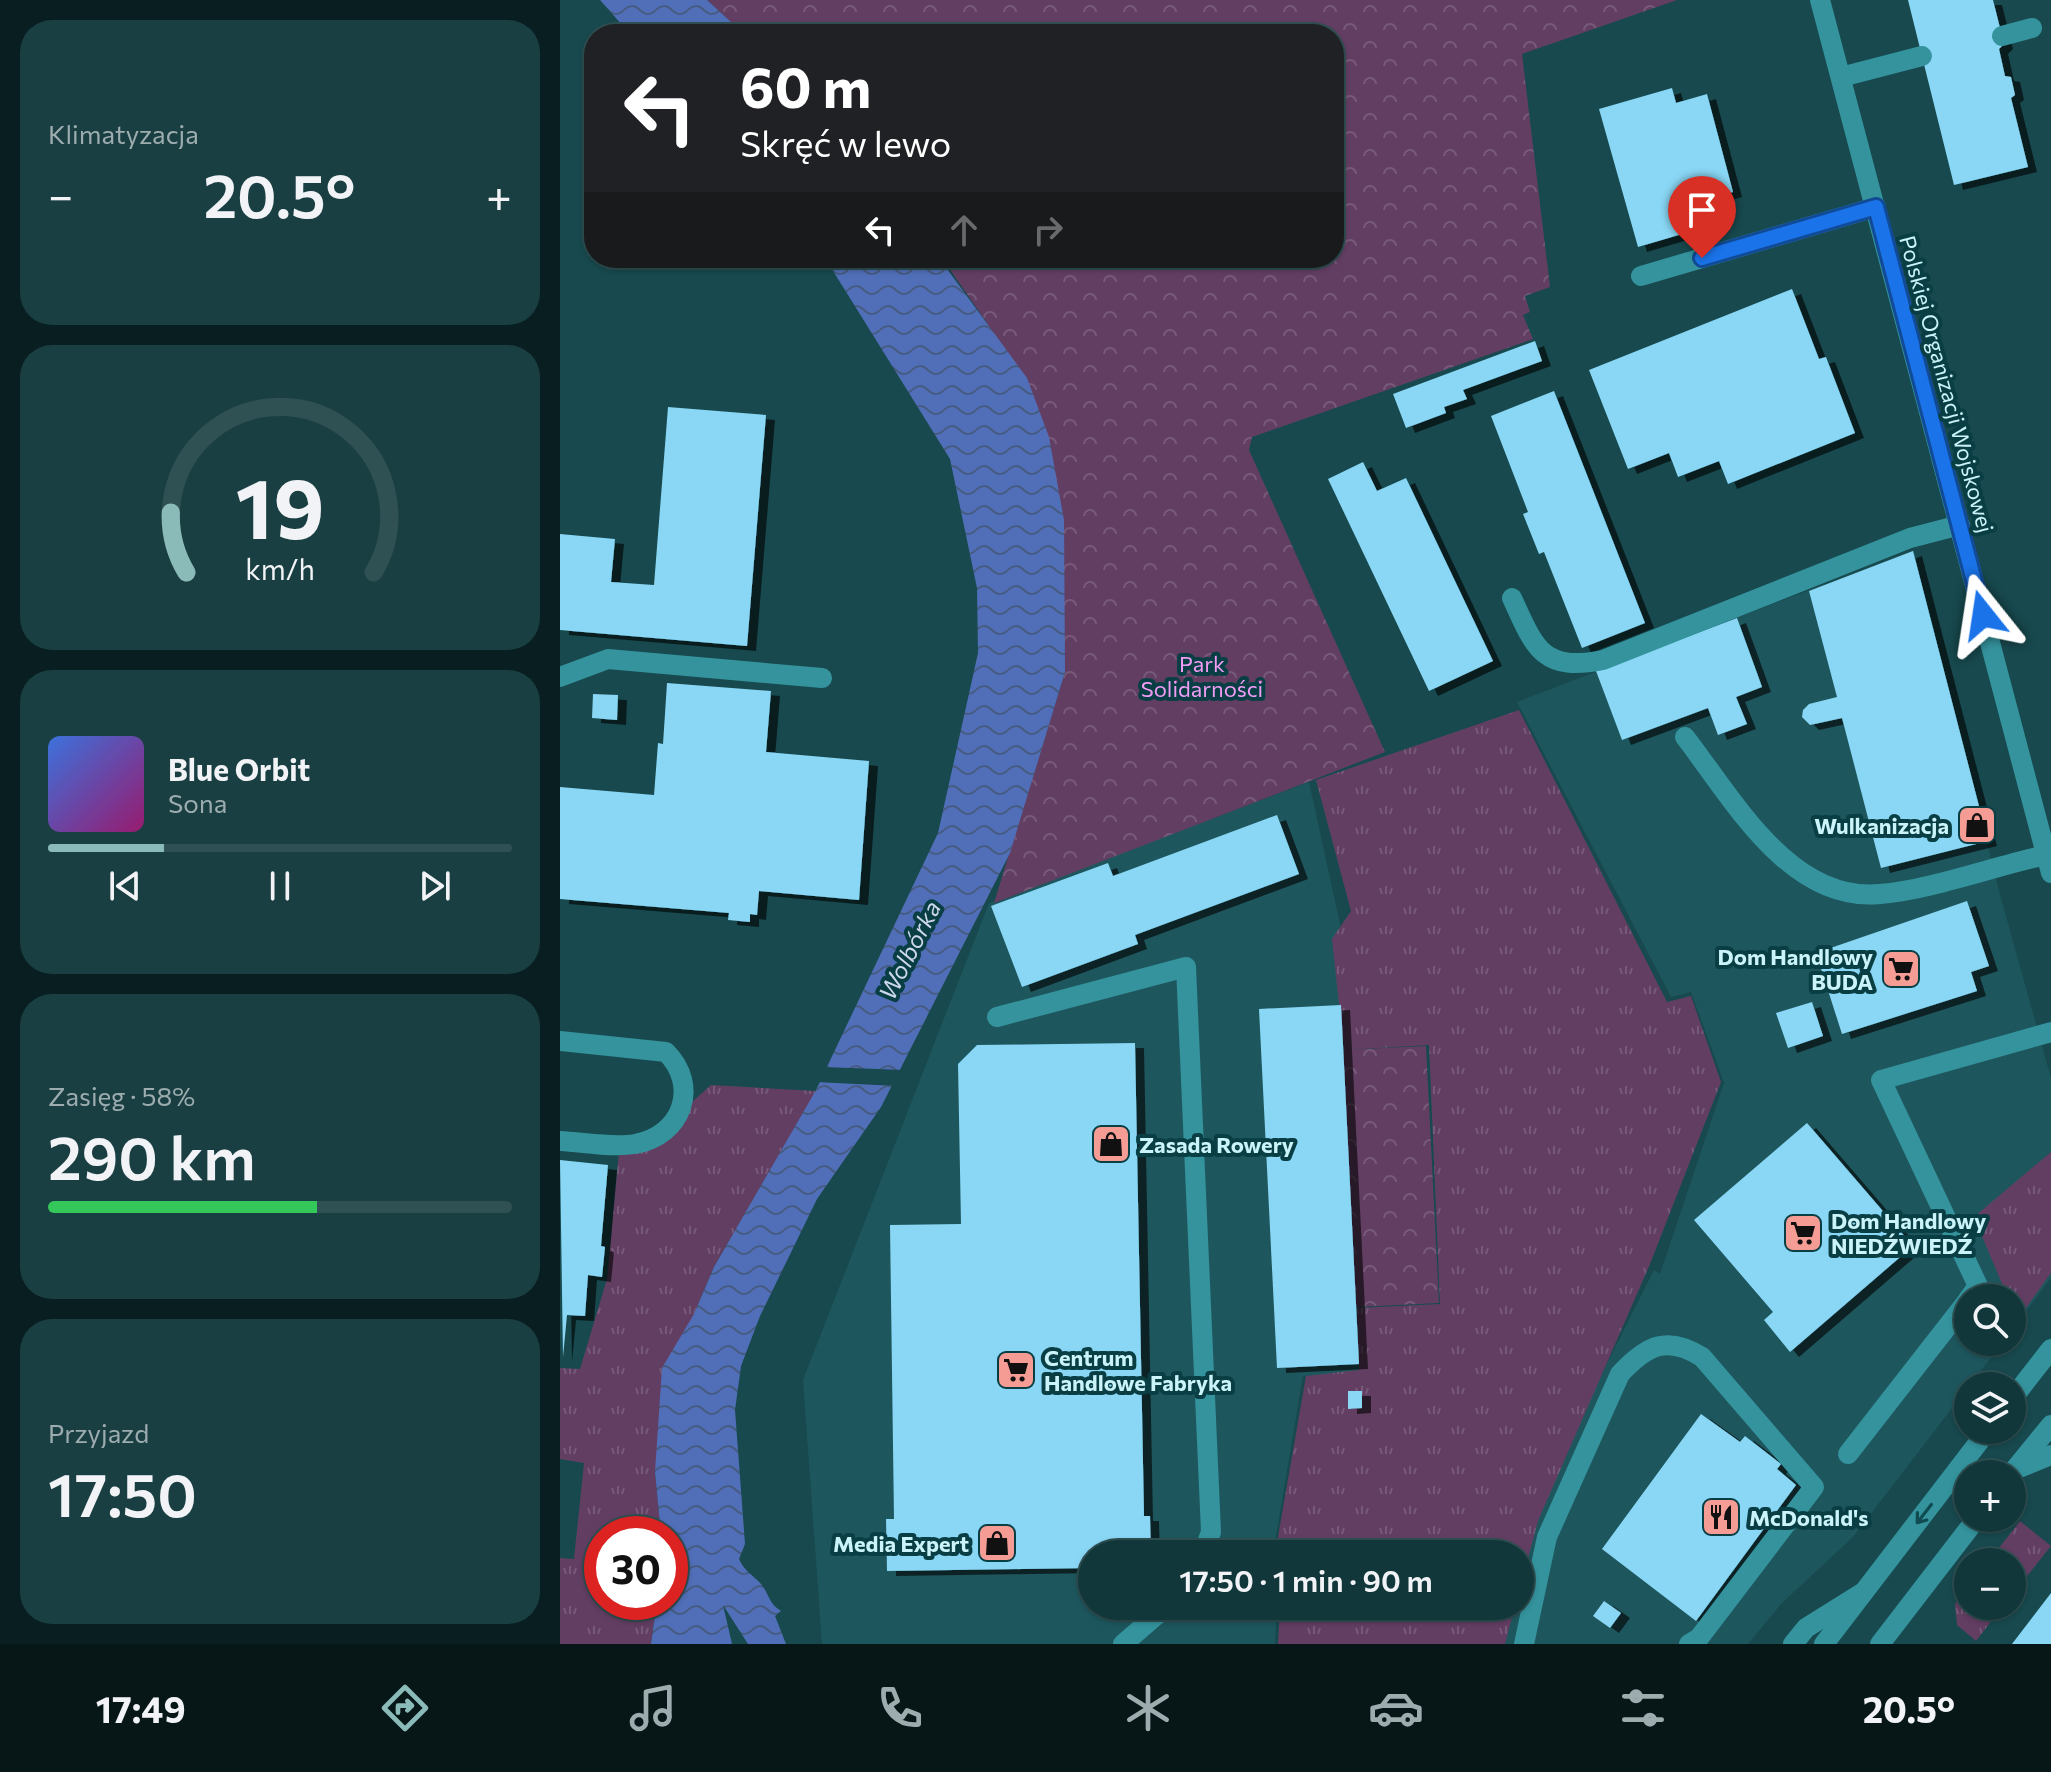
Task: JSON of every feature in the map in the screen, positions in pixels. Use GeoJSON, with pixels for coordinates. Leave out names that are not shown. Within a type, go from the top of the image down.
{"type":"FeatureCollection","features":[{"type":"Feature","properties":{"kind":"street","name":"Polskiej Organizacji Wojskowej"},"geometry":{"type":"LineString","coordinates":[[1820,0],[2048,864]]}},
{"type":"Feature","properties":{"kind":"street"},"geometry":{"type":"LineString","coordinates":[[2002,36],[2032,28]]}},
{"type":"Feature","properties":{"kind":"street"},"geometry":{"type":"LineString","coordinates":[[1841,77],[1922,56]]}},
{"type":"Feature","properties":{"kind":"street"},"geometry":{"type":"LineString","coordinates":[[1641,276],[1876,207]]}},
{"type":"Feature","properties":{"kind":"street"},"geometry":{"type":"LineString","coordinates":[[1512,598],[1540,651],[1551,660],[1577,665],[1603,660],[1910,538],[1960,525]]}},
{"type":"Feature","properties":{"kind":"street"},"geometry":{"type":"LineString","coordinates":[[560,677],[608,659],[822,678]]}},
{"type":"Feature","properties":{"kind":"street"},"geometry":{"type":"LineString","coordinates":[[1685,737],[1752,824],[1792,865],[1819,885],[1840,891],[1880,894],[2048,864]]}},
{"type":"Feature","properties":{"kind":"street"},"geometry":{"type":"LineString","coordinates":[[997,1017],[1186,967],[1211,1532],[1208,1540]]}},
{"type":"Feature","properties":{"kind":"street"},"geometry":{"type":"LineString","coordinates":[[1977,1284],[1881,1080],[2051,1032]]}},
{"type":"Feature","properties":{"kind":"street"},"geometry":{"type":"LineString","coordinates":[[560,1041],[666,1052],[676,1062],[685,1085],[685,1102],[678,1116],[662,1134],[634,1144],[560,1141]]}},
{"type":"Feature","properties":{"kind":"street"},"geometry":{"type":"LineString","coordinates":[[1848,1454],[1954,1318]]}},
{"type":"Feature","properties":{"kind":"street"},"geometry":{"type":"LineString","coordinates":[[1524,1644],[1547,1537],[1620,1374],[1636,1356],[1662,1344],[1684,1346],[1702,1357],[1814,1487],[1699,1638],[1689,1644]]}},
{"type":"Feature","properties":{"kind":"street"},"geometry":{"type":"LineString","coordinates":[[2026,1381],[2051,1349]]}},
{"type":"Feature","properties":{"kind":"street"},"geometry":{"type":"LineString","coordinates":[[2031,1374],[2051,1364]]}},
{"type":"Feature","properties":{"kind":"street"},"geometry":{"type":"LineString","coordinates":[[2023,1460],[2051,1425]]}},
{"type":"Feature","properties":{"kind":"street"},"geometry":{"type":"LineString","coordinates":[[1824,1644],[1977,1444]]}},
{"type":"Feature","properties":{"kind":"street"},"geometry":{"type":"LineString","coordinates":[[2026,1466],[2051,1455]]}},
{"type":"Feature","properties":{"kind":"street"},"geometry":{"type":"LineString","coordinates":[[1880,1644],[1966,1532]]}},
{"type":"Feature","properties":{"kind":"street"},"geometry":{"type":"LineString","coordinates":[[1793,1644],[1806,1628],[1862,1593]]}},
{"type":"Feature","properties":{"kind":"street"},"geometry":{"type":"LineString","coordinates":[[1123,1644],[1151,1620]]}},
{"type":"Feature","properties":{"kind":"shaded area"},"geometry":{"type":"Polygon","coordinates":[[[1914,550],[1999,891],[2051,1078],[2051,1278],[2026,1311],[2026,1284],[1954,1284],[1954,1356],[1992,1356],[1980,1372],[1954,1372],[1954,1406],[1853,1537],[1781,1604],[1748,1644],[1497,1644],[1503,1620],[1534,1620],[1534,1540],[1522,1540],[1525,1526],[1654,1270],[1660,1274],[1724,1083],[1691,992],[1671,997],[1517,702],[1914,550]]]}},
{"type":"Feature","properties":{"kind":"shaded area"},"geometry":{"type":"Polygon","coordinates":[[[1309,782],[1353,983],[1370,1375],[1303,1376],[1275,1540],[1078,1540],[1078,1620],[1276,1620],[1275,1644],[822,1644],[803,1380],[989,903],[1309,782]]]}},
{"type":"Feature","properties":{"kind":"green space","name":"Park Solidarności"},"geometry":{"type":"Polygon","coordinates":[[[707,0],[1677,0],[1522,54],[1550,287],[1525,296],[1530,312],[1523,315],[1533,339],[1252,437],[1249,450],[1385,752],[994,903],[1065,672],[987,323],[949,268],[1344,268],[1344,24],[733,24],[707,0]]]}},
{"type":"Feature","properties":{"kind":"green space"},"geometry":{"type":"Polygon","coordinates":[[[1519,710],[1667,1002],[1691,996],[1721,1082],[1650,1264],[1538,1521],[1533,1540],[1277,1540],[1306,1376],[1359,1370],[1357,1308],[1440,1304],[1429,1045],[1344,1050],[1332,939],[1351,911],[1316,780],[1519,710]]]}},
{"type":"Feature","properties":{"kind":"green space"},"geometry":{"type":"Polygon","coordinates":[[[1426,1046],[1439,1303],[1356,1307],[1343,1050],[1426,1046]]]}},
{"type":"Feature","properties":{"kind":"green space"},"geometry":{"type":"Polygon","coordinates":[[[711,1085],[816,1091],[714,1267],[694,1314],[655,1472],[659,1516],[584,1516],[584,1620],[654,1620],[651,1644],[560,1644],[560,1558],[574,1559],[584,1463],[560,1459],[560,1368],[580,1369],[607,1279],[619,1152],[677,1131],[692,1102],[711,1085]]]}},
{"type":"Feature","properties":{"kind":"green space"},"geometry":{"type":"Polygon","coordinates":[[[2051,1152],[2051,1273],[2026,1308],[2026,1284],[2002,1284],[1974,1217],[2051,1152]]]}},
{"type":"Feature","properties":{"kind":"green space"},"geometry":{"type":"Polygon","coordinates":[[[2026,1526],[2051,1546],[2026,1577],[2026,1548],[1999,1548],[2011,1532],[2026,1532],[2026,1526]]]}},
{"type":"Feature","properties":{"kind":"green space"},"geometry":{"type":"Polygon","coordinates":[[[1279,1620],[1511,1620],[1505,1644],[1278,1644],[1279,1620]]]}},
{"type":"Feature","properties":{"kind":"green space"},"geometry":{"type":"Polygon","coordinates":[[[1957,1620],[1992,1620],[1976,1641],[1957,1625],[1957,1620]]]}},
{"type":"Feature","properties":{"kind":"water"},"geometry":{"type":"Polygon","coordinates":[[[600,0],[707,0],[733,24],[621,24],[600,0]]]}},
{"type":"Feature","properties":{"kind":"water","name":"Wolbórka"},"geometry":{"type":"Polygon","coordinates":[[[831,268],[946,268],[1027,378],[1049,437],[1064,520],[1065,672],[1010,853],[881,1107],[817,1199],[760,1316],[741,1366],[735,1410],[745,1544],[739,1559],[781,1611],[775,1616],[786,1644],[748,1644],[723,1605],[732,1644],[651,1644],[654,1620],[688,1620],[688,1516],[659,1516],[655,1472],[662,1368],[694,1314],[714,1267],[816,1090],[938,833],[978,653],[977,588],[950,459],[831,268]]]}},
{"type":"Feature","properties":{"kind":"pier"},"geometry":{"type":"Polygon","coordinates":[[[823,1067],[904,1070],[897,1086],[816,1082],[823,1067]]]}},
{"type":"Feature","properties":{"kind":"building"},"geometry":{"type":"Polygon","coordinates":[[[1908,0],[1993,0],[2004,44],[1999,49],[2005,76],[2011,77],[2015,95],[2011,98],[2028,167],[1954,185],[1908,0]]]}},
{"type":"Feature","properties":{"kind":"building"},"geometry":{"type":"Polygon","coordinates":[[[1672,88],[1676,103],[1707,94],[1733,192],[1691,204],[1699,229],[1638,247],[1599,109],[1672,88]]]}},
{"type":"Feature","properties":{"kind":"building"},"geometry":{"type":"Polygon","coordinates":[[[1792,289],[1819,359],[1826,357],[1855,433],[1728,484],[1719,461],[1678,477],[1669,453],[1628,469],[1589,370],[1792,289]]]}},
{"type":"Feature","properties":{"kind":"building"},"geometry":{"type":"Polygon","coordinates":[[[1535,341],[1542,361],[1463,390],[1467,399],[1444,407],[1446,413],[1406,428],[1393,394],[1535,341]]]}},
{"type":"Feature","properties":{"kind":"building"},"geometry":{"type":"Polygon","coordinates":[[[1554,391],[1645,623],[1582,648],[1544,552],[1539,554],[1523,514],[1528,512],[1491,416],[1554,391]]]}},
{"type":"Feature","properties":{"kind":"building"},"geometry":{"type":"Polygon","coordinates":[[[668,407],[766,415],[747,646],[560,630],[560,534],[615,539],[611,582],[654,585],[668,407]]]}},
{"type":"Feature","properties":{"kind":"building"},"geometry":{"type":"Polygon","coordinates":[[[1363,462],[1377,491],[1406,478],[1493,661],[1429,691],[1328,479],[1363,462]]]}},
{"type":"Feature","properties":{"kind":"building"},"geometry":{"type":"Polygon","coordinates":[[[1913,551],[1988,841],[1881,868],[1842,718],[1810,725],[1802,717],[1803,710],[1809,704],[1837,697],[1809,591],[1913,551]]]}},
{"type":"Feature","properties":{"kind":"building"},"geometry":{"type":"Polygon","coordinates":[[[1737,618],[1762,687],[1736,697],[1747,724],[1718,735],[1708,708],[1622,740],[1596,671],[1737,618]]]}},
{"type":"Feature","properties":{"kind":"building"},"geometry":{"type":"Polygon","coordinates":[[[667,683],[771,691],[766,752],[869,761],[859,900],[759,891],[757,915],[750,914],[750,922],[728,920],[729,913],[560,899],[560,787],[654,795],[658,743],[663,744],[667,683]]]}},
{"type":"Feature","properties":{"kind":"building"},"geometry":{"type":"Polygon","coordinates":[[[593,694],[618,695],[617,720],[592,718],[593,694]]]}},
{"type":"Feature","properties":{"kind":"building"},"geometry":{"type":"Polygon","coordinates":[[[1277,815],[1299,874],[1135,935],[1138,944],[1022,987],[991,906],[1108,863],[1113,876],[1277,815]]]}},
{"type":"Feature","properties":{"kind":"building","name":"Dom Handlowy BUDA"},"geometry":{"type":"Polygon","coordinates":[[[1967,901],[1989,966],[1971,972],[1977,991],[1842,1034],[1816,953],[1967,901]]]}},
{"type":"Feature","properties":{"kind":"building"},"geometry":{"type":"Polygon","coordinates":[[[1812,1002],[1823,1036],[1788,1048],[1776,1013],[1812,1002]]]}},
{"type":"Feature","properties":{"kind":"building"},"geometry":{"type":"Polygon","coordinates":[[[1341,1005],[1359,1364],[1277,1368],[1259,1009],[1341,1005]]]}},
{"type":"Feature","properties":{"kind":"building","name":"Centrum Handlowe Fabryka"},"geometry":{"type":"Polygon","coordinates":[[[1135,1043],[1144,1516],[1150,1516],[1151,1540],[1078,1540],[1078,1568],[887,1571],[886,1519],[894,1519],[890,1225],[961,1224],[958,1064],[977,1045],[1135,1043]]]}},
{"type":"Feature","properties":{"kind":"building","name":"Dom Handlowy NIEDŹWIEDŹ"},"geometry":{"type":"Polygon","coordinates":[[[1807,1123],[1913,1246],[1790,1352],[1764,1320],[1773,1312],[1694,1220],[1807,1123]]]}},
{"type":"Feature","properties":{"kind":"building"},"geometry":{"type":"Polygon","coordinates":[[[560,1160],[608,1165],[601,1246],[605,1247],[602,1277],[588,1275],[585,1316],[567,1315],[563,1357],[560,1160]]]}},
{"type":"Feature","properties":{"kind":"building"},"geometry":{"type":"Polygon","coordinates":[[[1348,1391],[1362,1391],[1362,1408],[1348,1409],[1348,1391]]]}},
{"type":"Feature","properties":{"kind":"building"},"geometry":{"type":"Polygon","coordinates":[[[1701,1414],[1740,1442],[1745,1436],[1781,1464],[1777,1469],[1796,1485],[1696,1621],[1602,1549],[1701,1414]]]}},
{"type":"Feature","properties":{"kind":"building"},"geometry":{"type":"Polygon","coordinates":[[[2051,1593],[2051,1644],[2012,1644],[2051,1593]]]}},
{"type":"Feature","properties":{"kind":"building"},"geometry":{"type":"Polygon","coordinates":[[[1604,1601],[1621,1613],[1610,1628],[1593,1616],[1604,1601]]]}},
{"type":"Feature","properties":{"kind":"place","name":"Wulkanizacja"},"geometry":{"type":"Point","coordinates":[1977,825]}},
{"type":"Feature","properties":{"kind":"place","name":"Dom Handlowy BUDA"},"geometry":{"type":"Point","coordinates":[1901,969]}},
{"type":"Feature","properties":{"kind":"place","name":"Zasada Rowery"},"geometry":{"type":"Point","coordinates":[1111,1144]}},
{"type":"Feature","properties":{"kind":"place","name":"Dom Handlowy NIEDŹWIEDŹ"},"geometry":{"type":"Point","coordinates":[1803,1233]}},
{"type":"Feature","properties":{"kind":"place","name":"Centrum Handlowe Fabryka"},"geometry":{"type":"Point","coordinates":[1016,1370]}},
{"type":"Feature","properties":{"kind":"place","name":"McDonald's"},"geometry":{"type":"Point","coordinates":[1721,1517]}},
{"type":"Feature","properties":{"kind":"place","name":"Media Expert"},"geometry":{"type":"Point","coordinates":[997,1543]}},
{"type":"Feature","properties":{"kind":"route"},"geometry":{"type":"LineString","coordinates":[[1702,258],[1876,207],[1983,615]]}}]}
